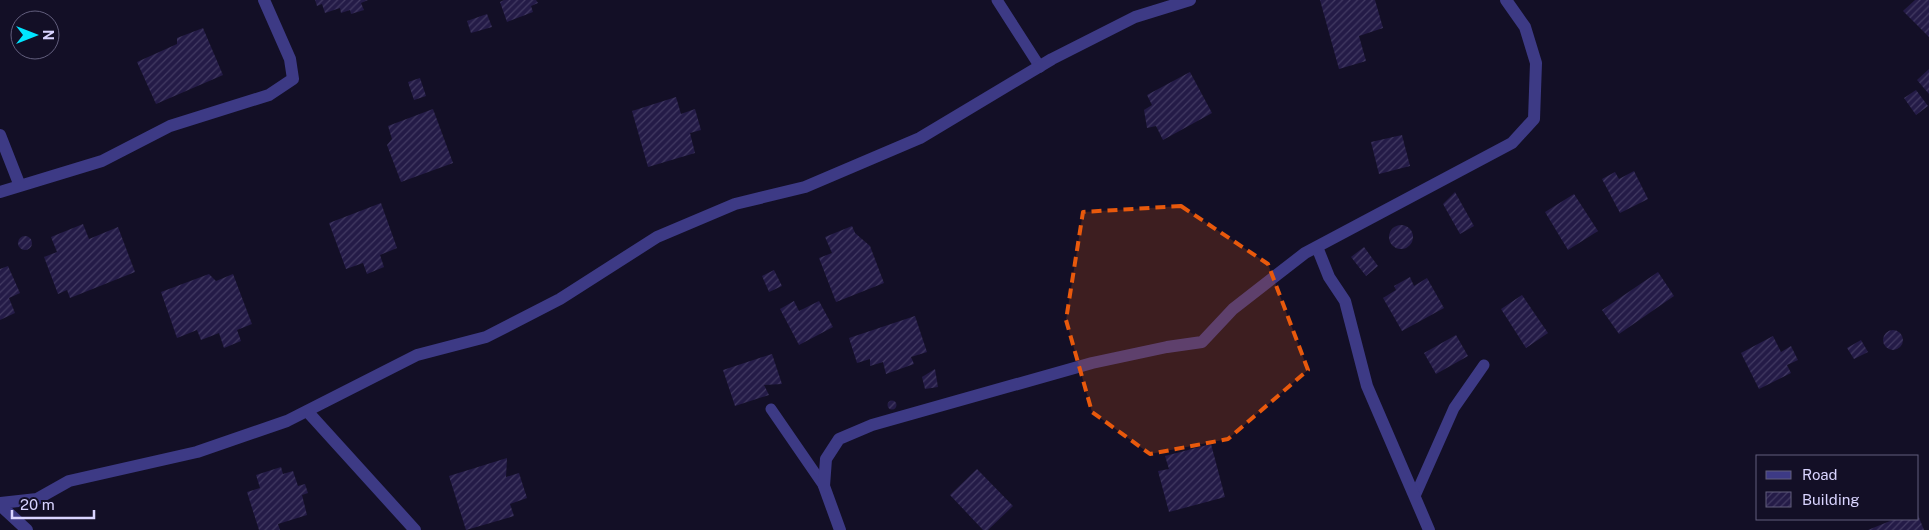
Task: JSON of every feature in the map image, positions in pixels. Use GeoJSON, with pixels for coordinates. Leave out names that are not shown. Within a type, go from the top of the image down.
{"type":"FeatureCollection","features":[{"type":"Feature","properties":{"kind":"street"},"geometry":{"type":"LineString","coordinates":[[0,192],[102,161],[170,126],[269,95],[293,79],[290,59],[264,0]]}},
{"type":"Feature","properties":{"kind":"street"},"geometry":{"type":"LineString","coordinates":[[0,504],[37,499],[69,481],[197,452],[287,421],[417,355],[486,337],[560,299],[657,237],[735,204],[805,187],[920,138],[1040,67],[1135,17],[1190,0]]}},
{"type":"Feature","properties":{"kind":"street"},"geometry":{"type":"LineString","coordinates":[[840,530],[824,486],[826,459],[839,439],[872,425],[1092,363],[1167,347],[1202,342],[1234,309],[1305,253],[1512,143],[1534,119],[1536,63],[1525,27],[1506,0]]}},
{"type":"Feature","properties":{"kind":"street"},"geometry":{"type":"LineString","coordinates":[[0,135],[20,186]]}},
{"type":"Feature","properties":{"kind":"street"},"geometry":{"type":"LineString","coordinates":[[1317,246],[1329,278],[1345,301],[1367,386],[1429,530]]}},
{"type":"Feature","properties":{"kind":"street"},"geometry":{"type":"LineString","coordinates":[[307,411],[415,530]]}},
{"type":"Feature","properties":{"kind":"street"},"geometry":{"type":"LineString","coordinates":[[0,504],[27,530]]}},
{"type":"Feature","properties":{"kind":"lane"},"geometry":{"type":"LineString","coordinates":[[997,0],[1040,67]]}},
{"type":"Feature","properties":{"kind":"lane"},"geometry":{"type":"LineString","coordinates":[[1415,496],[1454,408],[1484,365]]}},
{"type":"Feature","properties":{"kind":"lane"},"geometry":{"type":"LineString","coordinates":[[771,409],[824,486]]}},
{"type":"Feature","properties":{"kind":"highlighted area"},"geometry":{"type":"Polygon","coordinates":[[[1181,206],[1268,264],[1308,370],[1228,439],[1150,454],[1092,412],[1066,320],[1083,212],[1181,206]]]}},
{"type":"Feature","properties":{"kind":"building"},"geometry":{"type":"Polygon","coordinates":[[[315,0],[368,0],[361,3],[364,10],[351,14],[350,10],[341,13],[340,8],[325,13],[322,4],[317,6],[315,0]]]}},
{"type":"Feature","properties":{"kind":"building"},"geometry":{"type":"Polygon","coordinates":[[[504,0],[536,0],[538,3],[531,6],[533,12],[507,22],[500,2],[504,0]]]}},
{"type":"Feature","properties":{"kind":"building"},"geometry":{"type":"Polygon","coordinates":[[[1320,0],[1375,0],[1383,28],[1359,36],[1366,61],[1339,69],[1320,0]]]}},
{"type":"Feature","properties":{"kind":"building"},"geometry":{"type":"Polygon","coordinates":[[[1915,0],[1929,0],[1929,37],[1903,11],[1915,0]]]}},
{"type":"Feature","properties":{"kind":"building"},"geometry":{"type":"Polygon","coordinates":[[[487,14],[492,27],[471,33],[467,21],[487,14]]]}},
{"type":"Feature","properties":{"kind":"building"},"geometry":{"type":"Polygon","coordinates":[[[203,28],[223,75],[156,104],[137,62],[177,44],[177,38],[203,28]]]}},
{"type":"Feature","properties":{"kind":"building"},"geometry":{"type":"Polygon","coordinates":[[[1929,69],[1929,94],[1917,80],[1929,69]]]}},
{"type":"Feature","properties":{"kind":"building"},"geometry":{"type":"Polygon","coordinates":[[[1190,72],[1212,113],[1163,140],[1156,126],[1147,128],[1144,110],[1152,105],[1147,95],[1190,72]]]}},
{"type":"Feature","properties":{"kind":"building"},"geometry":{"type":"Polygon","coordinates":[[[420,78],[426,96],[414,100],[408,82],[420,78]]]}},
{"type":"Feature","properties":{"kind":"building"},"geometry":{"type":"Polygon","coordinates":[[[1916,90],[1928,106],[1916,115],[1904,98],[1916,90]]]}},
{"type":"Feature","properties":{"kind":"building"},"geometry":{"type":"Polygon","coordinates":[[[676,97],[681,114],[695,109],[701,130],[690,133],[695,153],[648,167],[632,111],[676,97]]]}},
{"type":"Feature","properties":{"kind":"building"},"geometry":{"type":"Polygon","coordinates":[[[433,109],[453,163],[401,182],[387,145],[392,139],[388,126],[433,109]]]}},
{"type":"Feature","properties":{"kind":"building"},"geometry":{"type":"Polygon","coordinates":[[[1402,135],[1410,166],[1379,174],[1371,142],[1402,135]]]}},
{"type":"Feature","properties":{"kind":"building"},"geometry":{"type":"Polygon","coordinates":[[[1634,171],[1648,199],[1620,213],[1602,179],[1615,172],[1619,179],[1634,171]]]}},
{"type":"Feature","properties":{"kind":"building"},"geometry":{"type":"Polygon","coordinates":[[[1455,192],[1474,226],[1460,234],[1443,204],[1455,192]]]}},
{"type":"Feature","properties":{"kind":"building"},"geometry":{"type":"Polygon","coordinates":[[[1574,194],[1598,231],[1568,250],[1545,212],[1574,194]]]}},
{"type":"Feature","properties":{"kind":"building"},"geometry":{"type":"Polygon","coordinates":[[[381,203],[397,248],[380,255],[384,267],[367,274],[363,263],[346,269],[329,223],[381,203]]]}},
{"type":"Feature","properties":{"kind":"building"},"geometry":{"type":"Polygon","coordinates":[[[83,224],[89,239],[118,227],[135,272],[70,298],[67,290],[58,294],[44,257],[57,252],[51,237],[83,224]]]}},
{"type":"Feature","properties":{"kind":"building"},"geometry":{"type":"Polygon","coordinates":[[[1401,225],[1406,226],[1412,232],[1412,242],[1406,248],[1401,249],[1396,248],[1390,242],[1389,237],[1390,232],[1396,226],[1401,225]]]}},
{"type":"Feature","properties":{"kind":"building"},"geometry":{"type":"Polygon","coordinates":[[[852,226],[855,233],[870,246],[884,283],[836,302],[819,258],[832,253],[825,237],[852,226]]]}},
{"type":"Feature","properties":{"kind":"building"},"geometry":{"type":"Polygon","coordinates":[[[25,236],[30,238],[32,243],[30,248],[25,250],[20,248],[18,243],[20,238],[25,236]]]}},
{"type":"Feature","properties":{"kind":"building"},"geometry":{"type":"Polygon","coordinates":[[[1364,247],[1378,266],[1366,276],[1351,257],[1364,247]]]}},
{"type":"Feature","properties":{"kind":"building"},"geometry":{"type":"Polygon","coordinates":[[[8,266],[20,293],[9,298],[15,313],[0,320],[0,269],[8,266]]]}},
{"type":"Feature","properties":{"kind":"building"},"geometry":{"type":"Polygon","coordinates":[[[774,270],[782,286],[769,292],[762,276],[774,270]]]}},
{"type":"Feature","properties":{"kind":"building"},"geometry":{"type":"Polygon","coordinates":[[[1658,272],[1674,296],[1619,334],[1602,310],[1658,272]]]}},
{"type":"Feature","properties":{"kind":"building"},"geometry":{"type":"Polygon","coordinates":[[[209,274],[216,281],[233,274],[252,324],[237,330],[241,341],[224,348],[219,333],[201,340],[197,330],[177,338],[161,292],[209,274]]]}},
{"type":"Feature","properties":{"kind":"building"},"geometry":{"type":"Polygon","coordinates":[[[1410,277],[1414,286],[1427,278],[1444,308],[1402,331],[1383,298],[1396,290],[1394,286],[1410,277]]]}},
{"type":"Feature","properties":{"kind":"building"},"geometry":{"type":"Polygon","coordinates":[[[1522,295],[1548,333],[1526,348],[1501,309],[1522,295]]]}},
{"type":"Feature","properties":{"kind":"building"},"geometry":{"type":"Polygon","coordinates":[[[794,301],[799,311],[819,301],[833,327],[799,345],[780,309],[794,301]]]}},
{"type":"Feature","properties":{"kind":"building"},"geometry":{"type":"Polygon","coordinates":[[[915,316],[927,352],[911,357],[914,364],[886,374],[883,362],[870,366],[870,359],[857,363],[849,338],[915,316]]]}},
{"type":"Feature","properties":{"kind":"building"},"geometry":{"type":"Polygon","coordinates":[[[1893,330],[1900,333],[1903,340],[1900,347],[1893,350],[1886,347],[1883,340],[1886,333],[1893,330]]]}},
{"type":"Feature","properties":{"kind":"building"},"geometry":{"type":"Polygon","coordinates":[[[1456,335],[1468,356],[1436,374],[1424,353],[1456,335]]]}},
{"type":"Feature","properties":{"kind":"building"},"geometry":{"type":"Polygon","coordinates":[[[1773,336],[1781,352],[1791,346],[1798,360],[1787,365],[1791,373],[1759,389],[1741,353],[1773,336]]]}},
{"type":"Feature","properties":{"kind":"building"},"geometry":{"type":"Polygon","coordinates":[[[1861,340],[1868,352],[1854,359],[1847,348],[1861,340]]]}},
{"type":"Feature","properties":{"kind":"building"},"geometry":{"type":"Polygon","coordinates":[[[772,354],[782,384],[764,385],[769,395],[735,406],[723,370],[772,354]]]}},
{"type":"Feature","properties":{"kind":"building"},"geometry":{"type":"Polygon","coordinates":[[[935,369],[938,387],[925,389],[922,377],[935,369]]]}},
{"type":"Feature","properties":{"kind":"building"},"geometry":{"type":"Polygon","coordinates":[[[892,401],[896,405],[892,409],[888,405],[892,401]]]}},
{"type":"Feature","properties":{"kind":"building"},"geometry":{"type":"Polygon","coordinates":[[[1211,444],[1225,497],[1169,512],[1158,471],[1169,469],[1165,456],[1211,444]]]}},
{"type":"Feature","properties":{"kind":"building"},"geometry":{"type":"Polygon","coordinates":[[[507,458],[506,477],[519,473],[527,498],[510,504],[514,516],[466,530],[449,476],[507,458]]]}},
{"type":"Feature","properties":{"kind":"building"},"geometry":{"type":"Polygon","coordinates":[[[281,467],[283,474],[293,471],[298,486],[305,484],[308,493],[302,495],[307,515],[278,524],[280,530],[259,530],[247,492],[260,488],[256,475],[281,467]]]}},
{"type":"Feature","properties":{"kind":"building"},"geometry":{"type":"Polygon","coordinates":[[[977,469],[1013,506],[988,530],[983,530],[950,495],[977,469]]]}},
{"type":"Feature","properties":{"kind":"building"},"geometry":{"type":"Polygon","coordinates":[[[1919,518],[1924,530],[1868,530],[1893,520],[1919,520],[1919,518]]]}}]}
